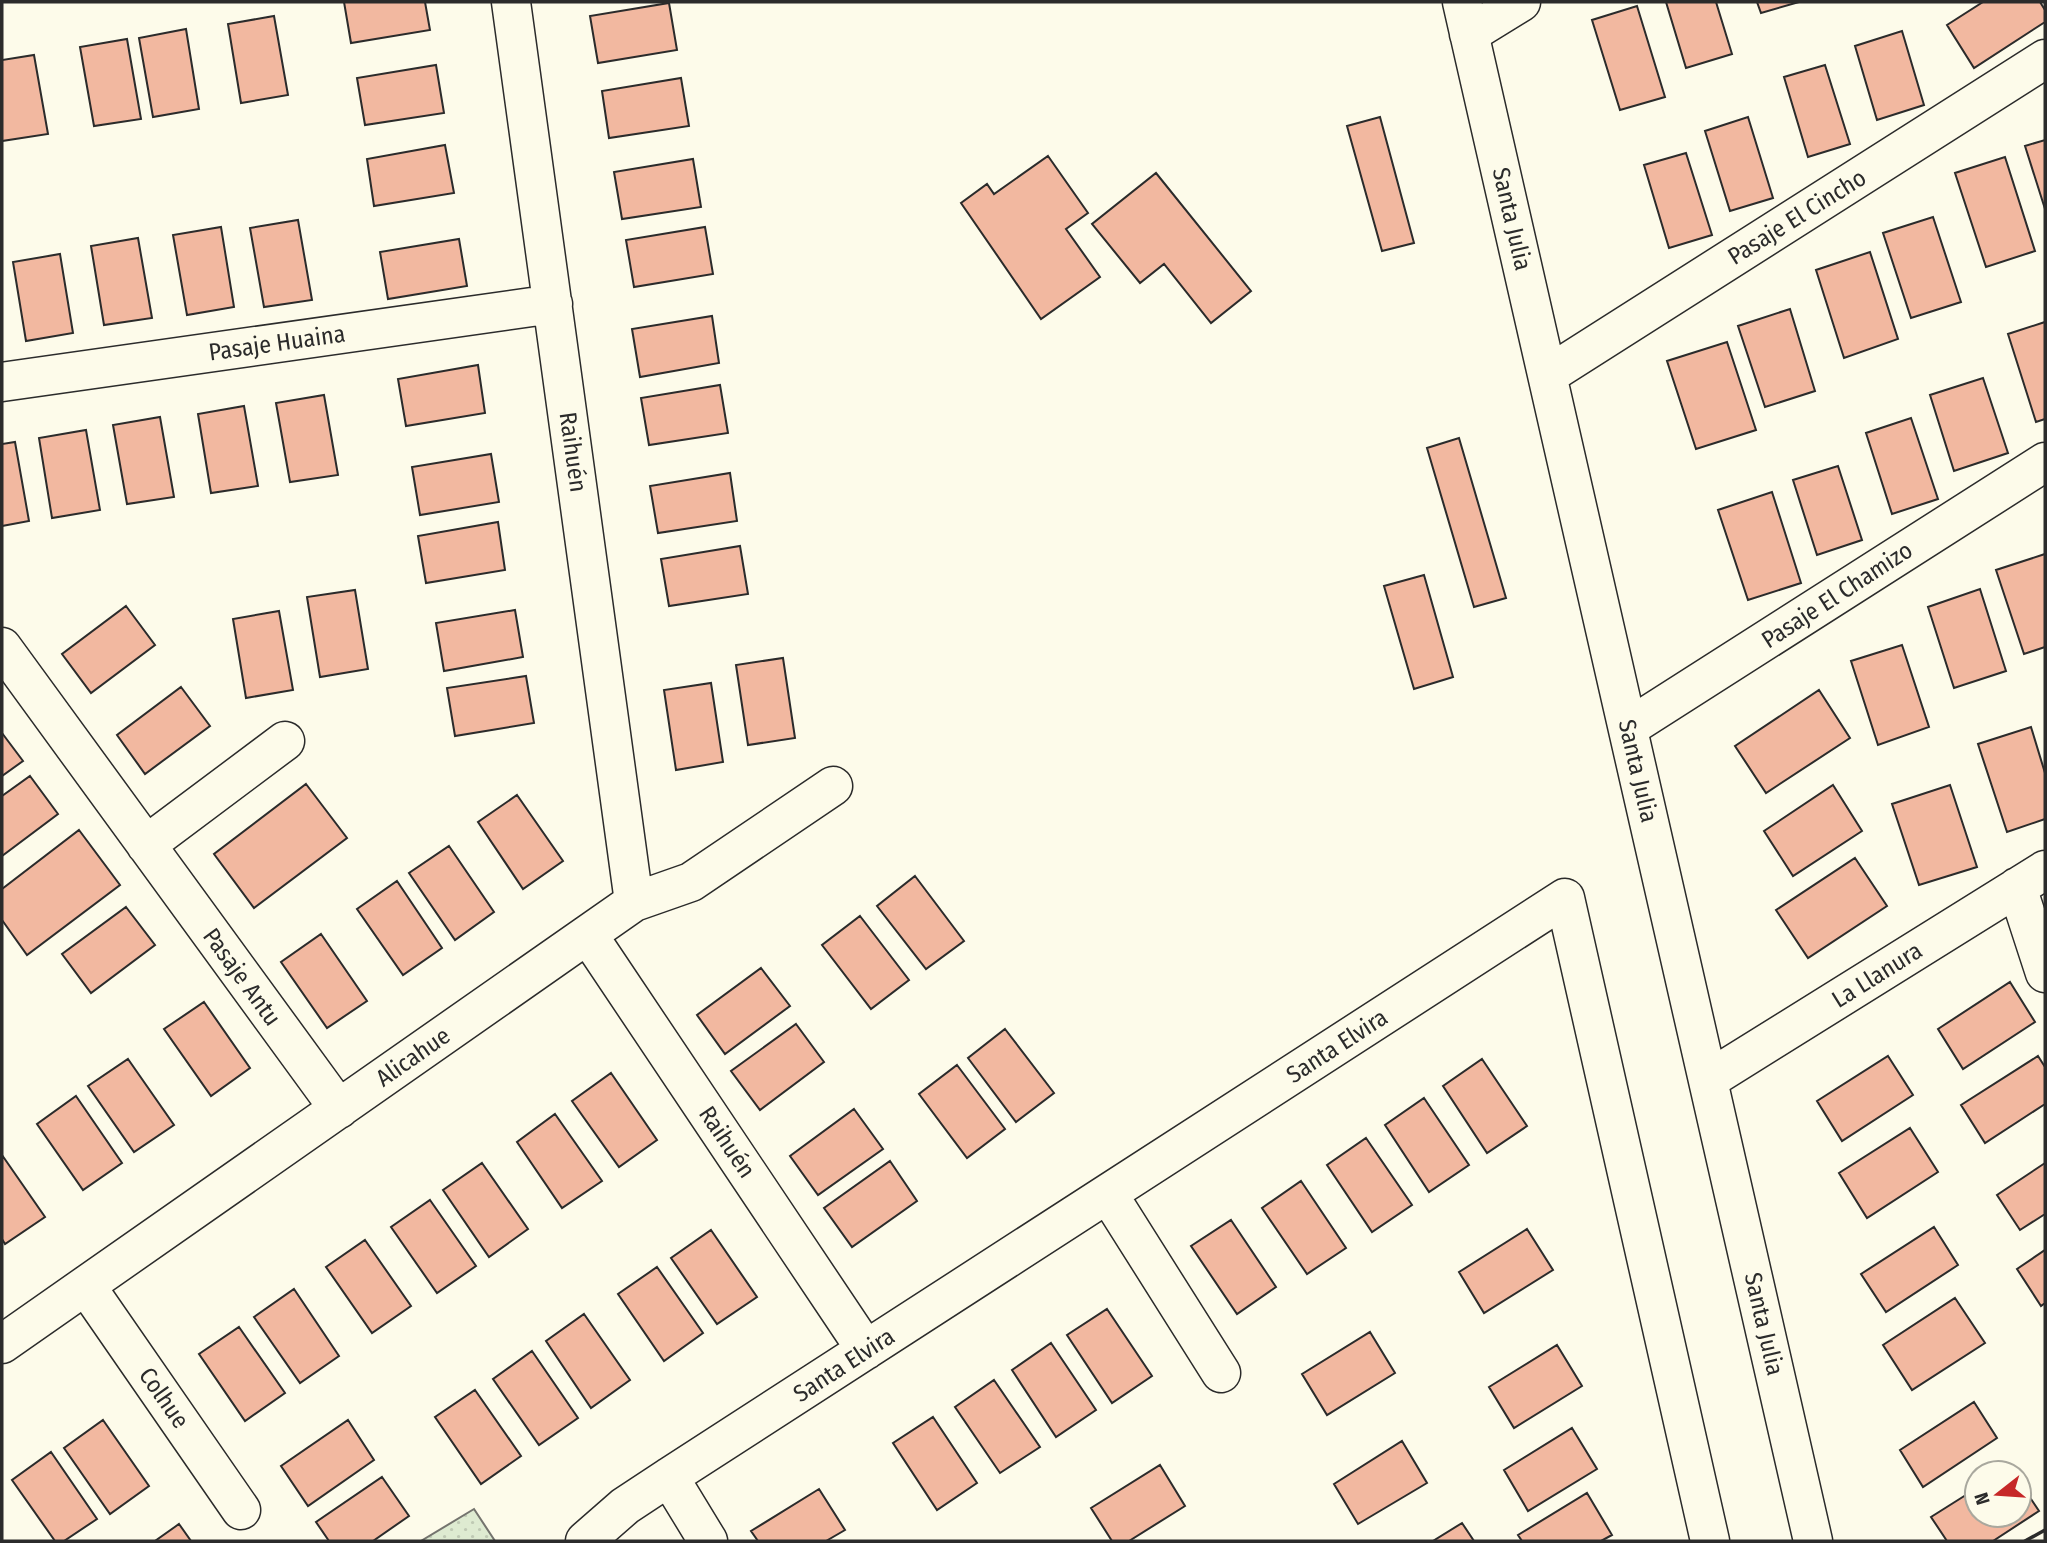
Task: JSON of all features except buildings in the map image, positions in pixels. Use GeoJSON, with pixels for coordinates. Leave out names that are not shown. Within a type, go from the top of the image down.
{"type":"FeatureCollection","features":[{"type":"Feature","properties":{"kind":"street","name":"Raihuén"},"geometry":{"type":"LineString","coordinates":[[511,2],[634,902]]}},
{"type":"Feature","properties":{"kind":"street"},"geometry":{"type":"LineString","coordinates":[[1466,18],[1521,2]]}},
{"type":"Feature","properties":{"kind":"street","name":"Santa Julia"},"geometry":{"type":"LineString","coordinates":[[1466,18],[1814,1541]]}},
{"type":"Feature","properties":{"kind":"street","name":"Pasaje El Cincho"},"geometry":{"type":"LineString","coordinates":[[1548,375],[2045,59]]}},
{"type":"Feature","properties":{"kind":"street","name":"Pasaje Huaina"},"geometry":{"type":"LineString","coordinates":[[2,382],[553,304]]}},
{"type":"Feature","properties":{"kind":"street","name":"Pasaje El Chamizo"},"geometry":{"type":"LineString","coordinates":[[1628,728],[2045,462]]}},
{"type":"Feature","properties":{"kind":"street","name":"Pasaje Antu"},"geometry":{"type":"LineString","coordinates":[[2,647],[339,1110]]}},
{"type":"Feature","properties":{"kind":"street"},"geometry":{"type":"LineString","coordinates":[[146,845],[285,741]]}},
{"type":"Feature","properties":{"kind":"street","name":"Alicahue"},"geometry":{"type":"LineString","coordinates":[[8,1326],[86,1286],[634,902],[691,881],[833,786]]}},
{"type":"Feature","properties":{"kind":"street"},"geometry":{"type":"LineString","coordinates":[[2031,878],[2045,973]]}},
{"type":"Feature","properties":{"kind":"street","name":"La Llanura"},"geometry":{"type":"LineString","coordinates":[[1708,1080],[2031,878]]}},
{"type":"Feature","properties":{"kind":"street","name":"Santa Elvira"},"geometry":{"type":"LineString","coordinates":[[584,1541],[625,1506],[669,1477],[1565,898],[1706,1539]]}},
{"type":"Feature","properties":{"kind":"street","name":"Raihuén"},"geometry":{"type":"LineString","coordinates":[[588,934],[866,1350]]}},
{"type":"Feature","properties":{"kind":"street"},"geometry":{"type":"LineString","coordinates":[[1108,1194],[1221,1373]]}},
{"type":"Feature","properties":{"kind":"street","name":"Colhue"},"geometry":{"type":"LineString","coordinates":[[86,1286],[241,1510]]}},
{"type":"Feature","properties":{"kind":"street"},"geometry":{"type":"LineString","coordinates":[[669,1477],[708,1541]]}},
{"type":"Feature","properties":{"kind":"green space"},"geometry":{"type":"Polygon","coordinates":[[[474,1509],[495,1541],[421,1541],[474,1509]]]}},
{"type":"Feature","properties":{"kind":"wall"},"geometry":{"type":"LineString","coordinates":[[2025,1541],[2045,1530]]}}]}
